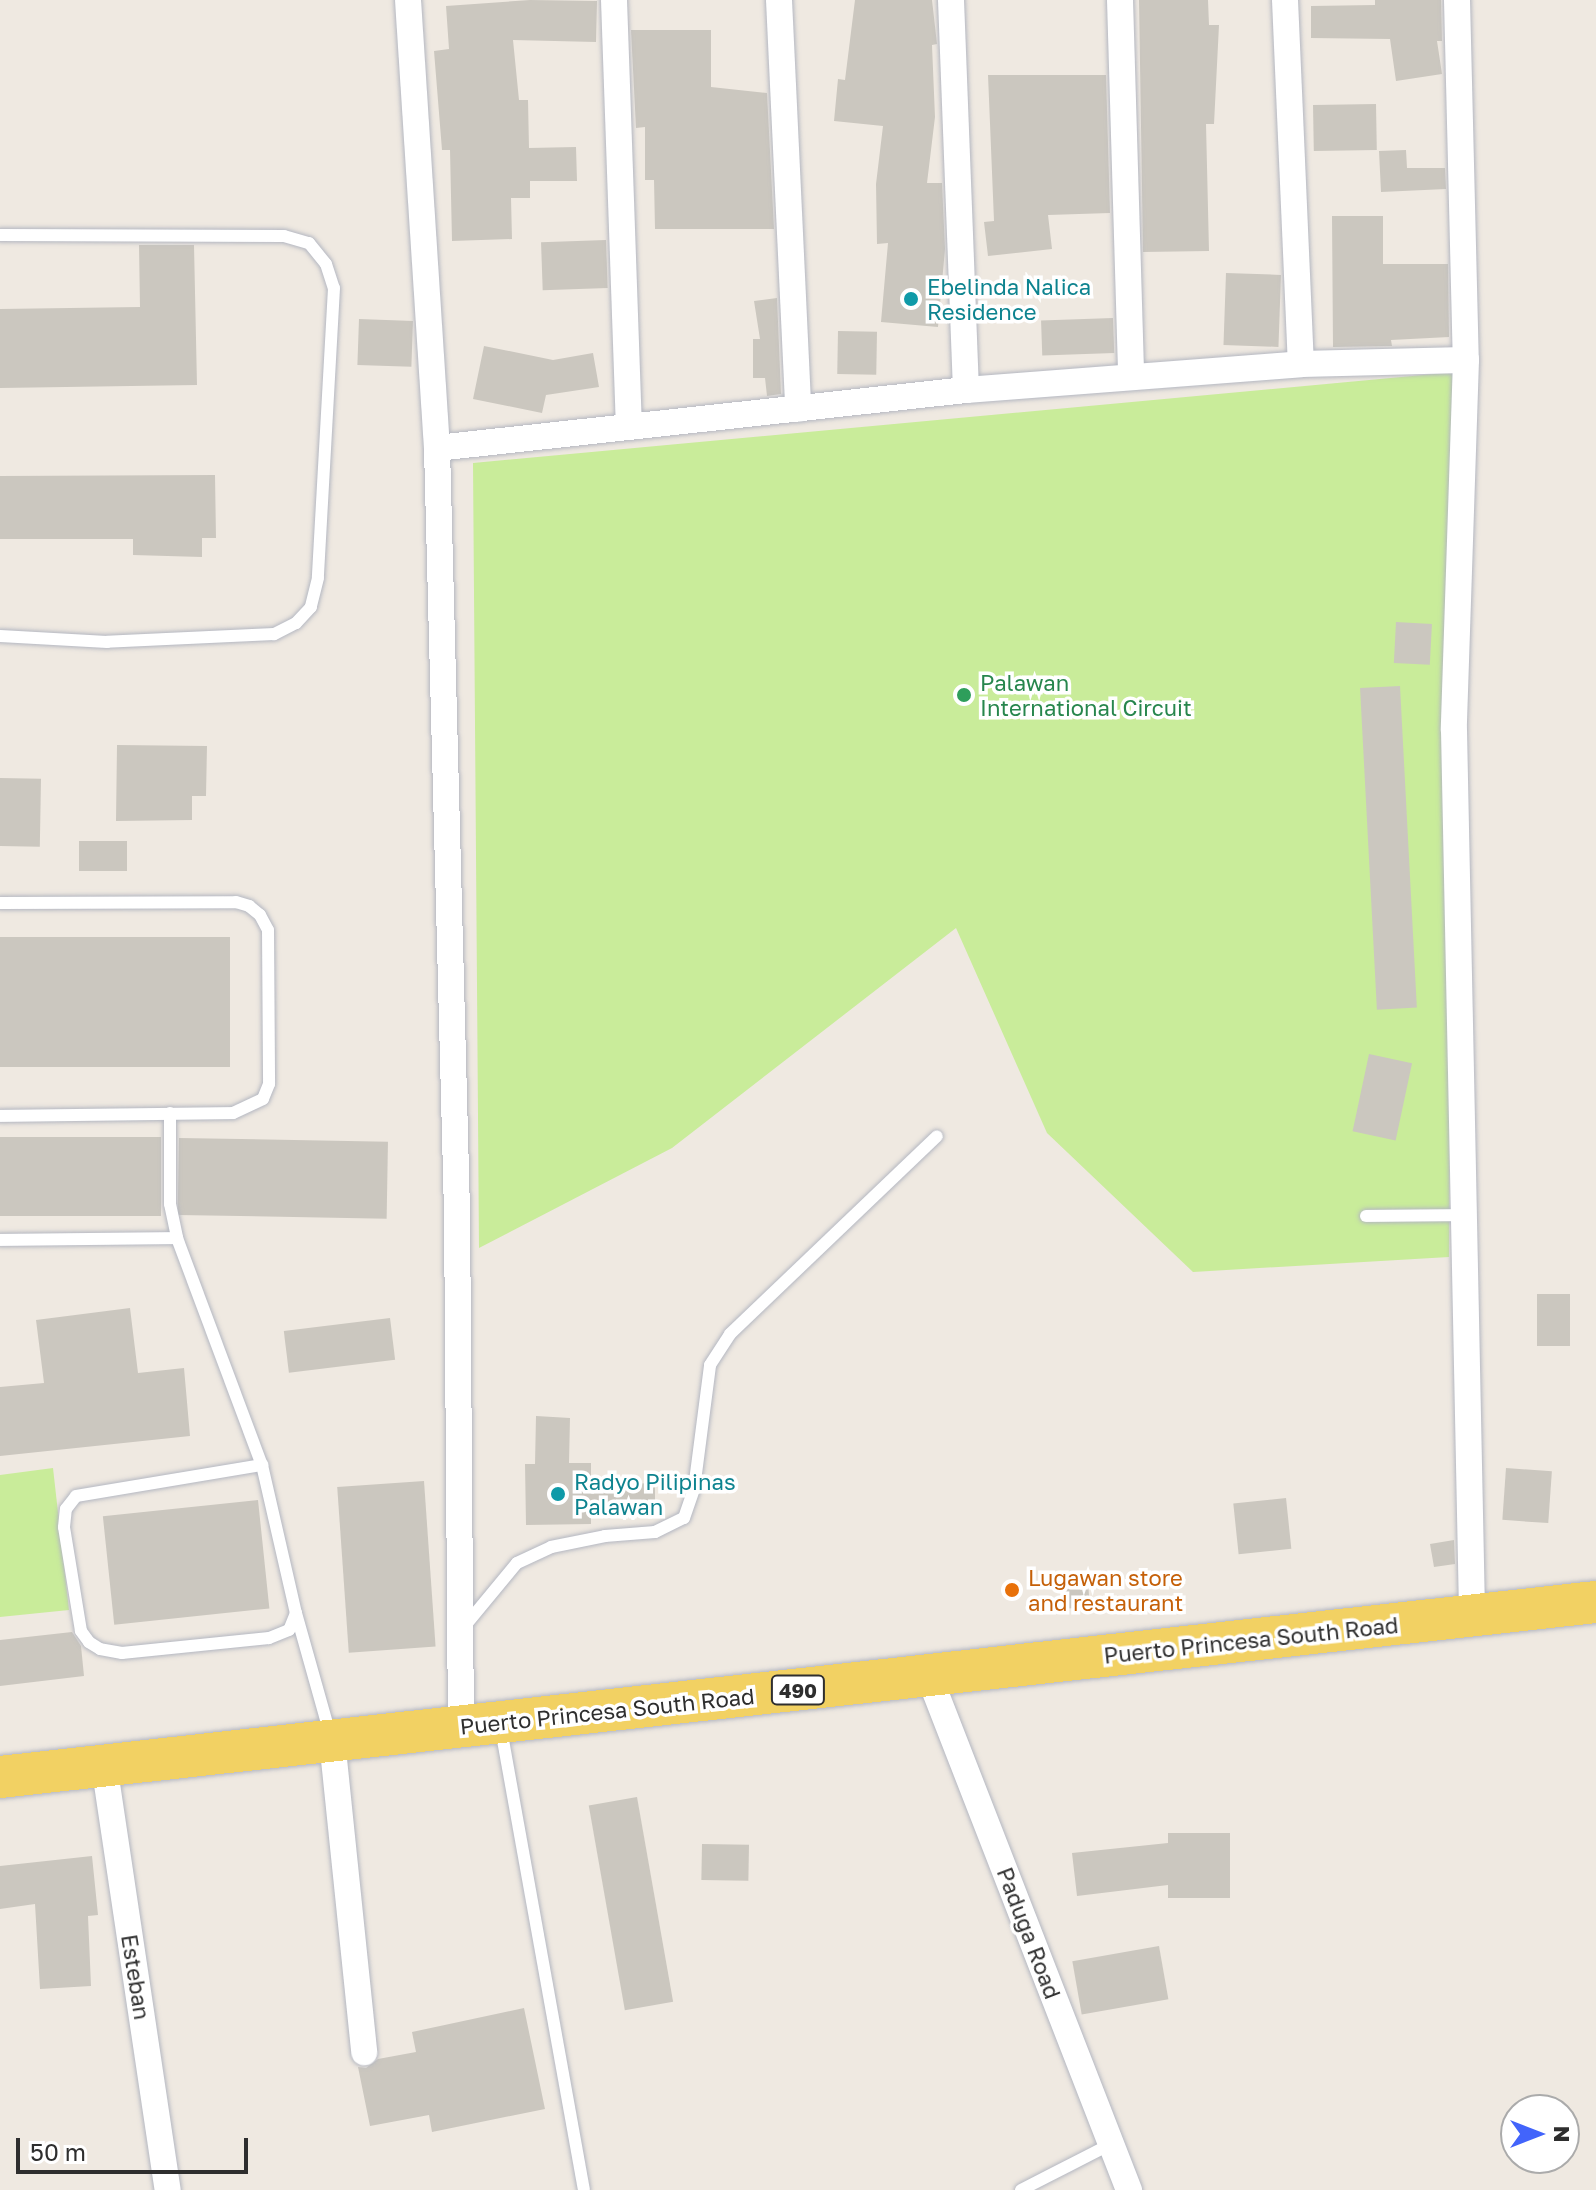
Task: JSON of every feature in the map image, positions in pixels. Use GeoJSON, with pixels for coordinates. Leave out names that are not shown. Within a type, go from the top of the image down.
{"type":"FeatureCollection","features":[{"type":"Feature","properties":{"kind":"main road","name":"Puerto Princesa South Road"},"geometry":{"type":"LineString","coordinates":[[0,1777],[1596,1602]]}},
{"type":"Feature","properties":{"kind":"street"},"geometry":{"type":"LineString","coordinates":[[408,0],[437,448],[457,1210],[460,1633],[480,1724]]}},
{"type":"Feature","properties":{"kind":"street"},"geometry":{"type":"LineString","coordinates":[[614,0],[629,424]]}},
{"type":"Feature","properties":{"kind":"street"},"geometry":{"type":"LineString","coordinates":[[779,0],[798,409]]}},
{"type":"Feature","properties":{"kind":"street"},"geometry":{"type":"LineString","coordinates":[[951,0],[966,390]]}},
{"type":"Feature","properties":{"kind":"street"},"geometry":{"type":"LineString","coordinates":[[1120,0],[1131,376]]}},
{"type":"Feature","properties":{"kind":"street"},"geometry":{"type":"LineString","coordinates":[[1285,0],[1301,364]]}},
{"type":"Feature","properties":{"kind":"street"},"geometry":{"type":"LineString","coordinates":[[1457,0],[1466,360],[1454,730],[1467,1215],[1472,1615]]}},
{"type":"Feature","properties":{"kind":"street"},"geometry":{"type":"LineString","coordinates":[[437,448],[629,424],[966,390],[1301,364],[1466,360]]}},
{"type":"Feature","properties":{"kind":"street","name":"Paduga Road"},"geometry":{"type":"LineString","coordinates":[[929,1676],[1129,2190]]}},
{"type":"Feature","properties":{"kind":"street"},"geometry":{"type":"LineString","coordinates":[[332,1740],[364,2052]]}},
{"type":"Feature","properties":{"kind":"street","name":"Esteban"},"geometry":{"type":"LineString","coordinates":[[104,1764],[168,2190]]}},
{"type":"Feature","properties":{"kind":"lane"},"geometry":{"type":"LineString","coordinates":[[0,235],[284,236],[309,243],[326,264],[334,288],[318,578],[311,607],[296,623],[274,634],[107,642],[0,636]]}},
{"type":"Feature","properties":{"kind":"lane"},"geometry":{"type":"LineString","coordinates":[[0,903],[236,902],[260,915],[268,930],[269,1084],[263,1099],[233,1113],[0,1116]]}},
{"type":"Feature","properties":{"kind":"lane"},"geometry":{"type":"LineString","coordinates":[[170,1113],[170,1204],[177,1238],[262,1465],[296,1613],[332,1740]]}},
{"type":"Feature","properties":{"kind":"lane"},"geometry":{"type":"LineString","coordinates":[[460,1633],[517,1563],[551,1547],[605,1536],[655,1532],[684,1518],[694,1489],[710,1365],[730,1334],[937,1136]]}},
{"type":"Feature","properties":{"kind":"lane"},"geometry":{"type":"LineString","coordinates":[[1366,1216],[1467,1215]]}},
{"type":"Feature","properties":{"kind":"lane"},"geometry":{"type":"LineString","coordinates":[[0,1240],[177,1238]]}},
{"type":"Feature","properties":{"kind":"lane"},"geometry":{"type":"LineString","coordinates":[[262,1465],[76,1496],[66,1509],[64,1527],[81,1631],[100,1649],[122,1653],[280,1636],[294,1623],[296,1613]]}},
{"type":"Feature","properties":{"kind":"lane"},"geometry":{"type":"LineString","coordinates":[[480,1724],[584,2190]]}},
{"type":"Feature","properties":{"kind":"lane"},"geometry":{"type":"LineString","coordinates":[[1021,2190],[1111,2144]]}},
{"type":"Feature","properties":{"kind":"green space","name":"Palawan International Circuit"},"geometry":{"type":"Polygon","coordinates":[[[1455,372],[1449,1257],[1193,1272],[1047,1133],[956,928],[672,1148],[479,1248],[473,463],[1455,372]]]}},
{"type":"Feature","properties":{"kind":"green space"},"geometry":{"type":"Polygon","coordinates":[[[53,1468],[69,1610],[0,1617],[0,1475],[53,1468]]]}},
{"type":"Feature","properties":{"kind":"building"},"geometry":{"type":"Polygon","coordinates":[[[530,0],[597,1],[596,42],[513,40],[519,100],[528,100],[529,148],[576,147],[577,181],[530,181],[530,198],[511,198],[512,239],[452,241],[450,150],[442,150],[434,51],[449,49],[446,6],[530,0]]]}},
{"type":"Feature","properties":{"kind":"building"},"geometry":{"type":"Polygon","coordinates":[[[855,0],[932,0],[937,44],[932,45],[935,117],[927,183],[942,183],[945,249],[938,327],[881,322],[888,243],[877,244],[876,184],[883,126],[834,121],[838,79],[845,80],[855,0]]]}},
{"type":"Feature","properties":{"kind":"building"},"geometry":{"type":"Polygon","coordinates":[[[1139,0],[1208,0],[1209,25],[1219,25],[1214,124],[1206,124],[1209,251],[1143,252],[1139,0]]]}},
{"type":"Feature","properties":{"kind":"building"},"geometry":{"type":"Polygon","coordinates":[[[1375,0],[1441,0],[1442,41],[1437,41],[1442,74],[1396,81],[1390,39],[1311,38],[1311,6],[1375,5],[1375,0]]]}},
{"type":"Feature","properties":{"kind":"building"},"geometry":{"type":"Polygon","coordinates":[[[631,30],[711,30],[711,87],[767,93],[774,229],[655,229],[654,180],[645,180],[645,127],[636,128],[631,30]]]}},
{"type":"Feature","properties":{"kind":"building"},"geometry":{"type":"Polygon","coordinates":[[[988,75],[1106,75],[1110,213],[1048,215],[1052,249],[988,256],[984,222],[994,221],[988,75]]]}},
{"type":"Feature","properties":{"kind":"building"},"geometry":{"type":"Polygon","coordinates":[[[1376,104],[1377,150],[1314,151],[1313,105],[1376,104]]]}},
{"type":"Feature","properties":{"kind":"building"},"geometry":{"type":"Polygon","coordinates":[[[1406,150],[1407,168],[1445,168],[1446,189],[1381,192],[1379,151],[1406,150]]]}},
{"type":"Feature","properties":{"kind":"building"},"geometry":{"type":"Polygon","coordinates":[[[1332,216],[1383,216],[1383,264],[1448,264],[1449,337],[1391,340],[1392,346],[1333,347],[1332,216]]]}},
{"type":"Feature","properties":{"kind":"building"},"geometry":{"type":"Polygon","coordinates":[[[606,240],[608,288],[543,290],[541,242],[606,240]]]}},
{"type":"Feature","properties":{"kind":"building"},"geometry":{"type":"Polygon","coordinates":[[[139,245],[194,245],[197,385],[0,388],[0,309],[140,307],[139,245]]]}},
{"type":"Feature","properties":{"kind":"building"},"geometry":{"type":"Polygon","coordinates":[[[1226,273],[1281,275],[1278,347],[1223,345],[1226,273]]]}},
{"type":"Feature","properties":{"kind":"building"},"geometry":{"type":"Polygon","coordinates":[[[777,298],[781,394],[767,396],[765,378],[753,378],[753,339],[760,339],[754,301],[777,298]]]}},
{"type":"Feature","properties":{"kind":"building"},"geometry":{"type":"Polygon","coordinates":[[[1113,318],[1114,353],[1042,355],[1041,321],[1113,318]]]}},
{"type":"Feature","properties":{"kind":"building"},"geometry":{"type":"Polygon","coordinates":[[[359,319],[413,321],[411,367],[357,365],[359,319]]]}},
{"type":"Feature","properties":{"kind":"building"},"geometry":{"type":"Polygon","coordinates":[[[838,331],[877,332],[876,375],[837,374],[838,331]]]}},
{"type":"Feature","properties":{"kind":"building"},"geometry":{"type":"Polygon","coordinates":[[[484,346],[553,360],[593,353],[599,387],[546,395],[542,413],[473,399],[484,346]]]}},
{"type":"Feature","properties":{"kind":"building"},"geometry":{"type":"Polygon","coordinates":[[[215,475],[216,538],[202,538],[202,557],[133,555],[133,539],[0,539],[0,476],[215,475]]]}},
{"type":"Feature","properties":{"kind":"building"},"geometry":{"type":"Polygon","coordinates":[[[1396,622],[1432,624],[1430,665],[1394,663],[1396,622]]]}},
{"type":"Feature","properties":{"kind":"building"},"geometry":{"type":"Polygon","coordinates":[[[1400,686],[1417,1008],[1377,1010],[1360,688],[1400,686]]]}},
{"type":"Feature","properties":{"kind":"building"},"geometry":{"type":"Polygon","coordinates":[[[117,745],[207,746],[206,796],[192,796],[192,820],[116,821],[117,745]]]}},
{"type":"Feature","properties":{"kind":"building"},"geometry":{"type":"Polygon","coordinates":[[[0,778],[41,779],[40,847],[0,846],[0,778]]]}},
{"type":"Feature","properties":{"kind":"building"},"geometry":{"type":"Polygon","coordinates":[[[79,841],[127,841],[127,871],[79,871],[79,841]]]}},
{"type":"Feature","properties":{"kind":"building"},"geometry":{"type":"Polygon","coordinates":[[[0,937],[230,937],[230,1067],[0,1067],[0,937]]]}},
{"type":"Feature","properties":{"kind":"building"},"geometry":{"type":"Polygon","coordinates":[[[1369,1054],[1412,1063],[1396,1140],[1353,1131],[1369,1054]]]}},
{"type":"Feature","properties":{"kind":"building"},"geometry":{"type":"Polygon","coordinates":[[[0,1137],[161,1137],[161,1216],[0,1216],[0,1137]]]}},
{"type":"Feature","properties":{"kind":"building"},"geometry":{"type":"Polygon","coordinates":[[[179,1138],[388,1142],[387,1219],[178,1215],[179,1138]]]}},
{"type":"Feature","properties":{"kind":"building"},"geometry":{"type":"Polygon","coordinates":[[[1537,1294],[1570,1294],[1570,1346],[1537,1346],[1537,1294]]]}},
{"type":"Feature","properties":{"kind":"building"},"geometry":{"type":"Polygon","coordinates":[[[130,1308],[138,1373],[184,1368],[190,1436],[0,1456],[0,1387],[44,1383],[36,1320],[130,1308]]]}},
{"type":"Feature","properties":{"kind":"building"},"geometry":{"type":"Polygon","coordinates":[[[390,1318],[395,1360],[289,1373],[284,1331],[390,1318]]]}},
{"type":"Feature","properties":{"kind":"building"},"geometry":{"type":"Polygon","coordinates":[[[536,1416],[570,1418],[569,1463],[591,1463],[591,1485],[655,1483],[655,1513],[591,1514],[591,1524],[526,1525],[525,1464],[535,1464],[536,1416]]]}},
{"type":"Feature","properties":{"kind":"building"},"geometry":{"type":"Polygon","coordinates":[[[1506,1468],[1552,1471],[1548,1523],[1502,1520],[1506,1468]]]}},
{"type":"Feature","properties":{"kind":"building"},"geometry":{"type":"Polygon","coordinates":[[[424,1481],[436,1647],[349,1653],[337,1487],[424,1481]]]}},
{"type":"Feature","properties":{"kind":"building"},"geometry":{"type":"Polygon","coordinates":[[[1286,1498],[1291,1549],[1239,1554],[1233,1504],[1286,1498]]]}},
{"type":"Feature","properties":{"kind":"building"},"geometry":{"type":"Polygon","coordinates":[[[258,1500],[269,1608],[114,1625],[103,1516],[258,1500]]]}},
{"type":"Feature","properties":{"kind":"building"},"geometry":{"type":"Polygon","coordinates":[[[1454,1540],[1455,1564],[1434,1567],[1430,1544],[1454,1540]]]}},
{"type":"Feature","properties":{"kind":"building"},"geometry":{"type":"Polygon","coordinates":[[[1088,1581],[1090,1607],[1065,1609],[1063,1583],[1088,1581]]]}},
{"type":"Feature","properties":{"kind":"building"},"geometry":{"type":"Polygon","coordinates":[[[72,1632],[81,1646],[84,1676],[0,1686],[0,1640],[72,1632]]]}},
{"type":"Feature","properties":{"kind":"building"},"geometry":{"type":"Polygon","coordinates":[[[637,1797],[673,2002],[625,2010],[589,1806],[637,1797]]]}},
{"type":"Feature","properties":{"kind":"building"},"geometry":{"type":"Polygon","coordinates":[[[1168,1833],[1230,1833],[1230,1898],[1168,1898],[1168,1885],[1077,1896],[1072,1853],[1168,1843],[1168,1833]]]}},
{"type":"Feature","properties":{"kind":"building"},"geometry":{"type":"Polygon","coordinates":[[[702,1844],[749,1845],[748,1881],[701,1880],[702,1844]]]}},
{"type":"Feature","properties":{"kind":"building"},"geometry":{"type":"Polygon","coordinates":[[[92,1856],[98,1915],[88,1916],[91,1986],[40,1989],[35,1904],[0,1909],[0,1866],[92,1856]]]}},
{"type":"Feature","properties":{"kind":"building"},"geometry":{"type":"Polygon","coordinates":[[[1159,1946],[1168,1999],[1082,2014],[1072,1961],[1159,1946]]]}},
{"type":"Feature","properties":{"kind":"building"},"geometry":{"type":"Polygon","coordinates":[[[524,2008],[545,2109],[432,2132],[429,2115],[370,2126],[358,2067],[366,2068],[378,2059],[416,2052],[412,2032],[524,2008]]]}},
{"type":"Feature","properties":{"kind":"place","name":"Ebelinda Nalica Residence"},"geometry":{"type":"Point","coordinates":[911,299]}},
{"type":"Feature","properties":{"kind":"place","name":"Palawan International Circuit"},"geometry":{"type":"Point","coordinates":[964,695]}},
{"type":"Feature","properties":{"kind":"place","name":"Radyo Pilipinas Palawan"},"geometry":{"type":"Point","coordinates":[558,1494]}},
{"type":"Feature","properties":{"kind":"place","name":"Lugawan store and restaurant"},"geometry":{"type":"Point","coordinates":[1012,1590]}}]}
